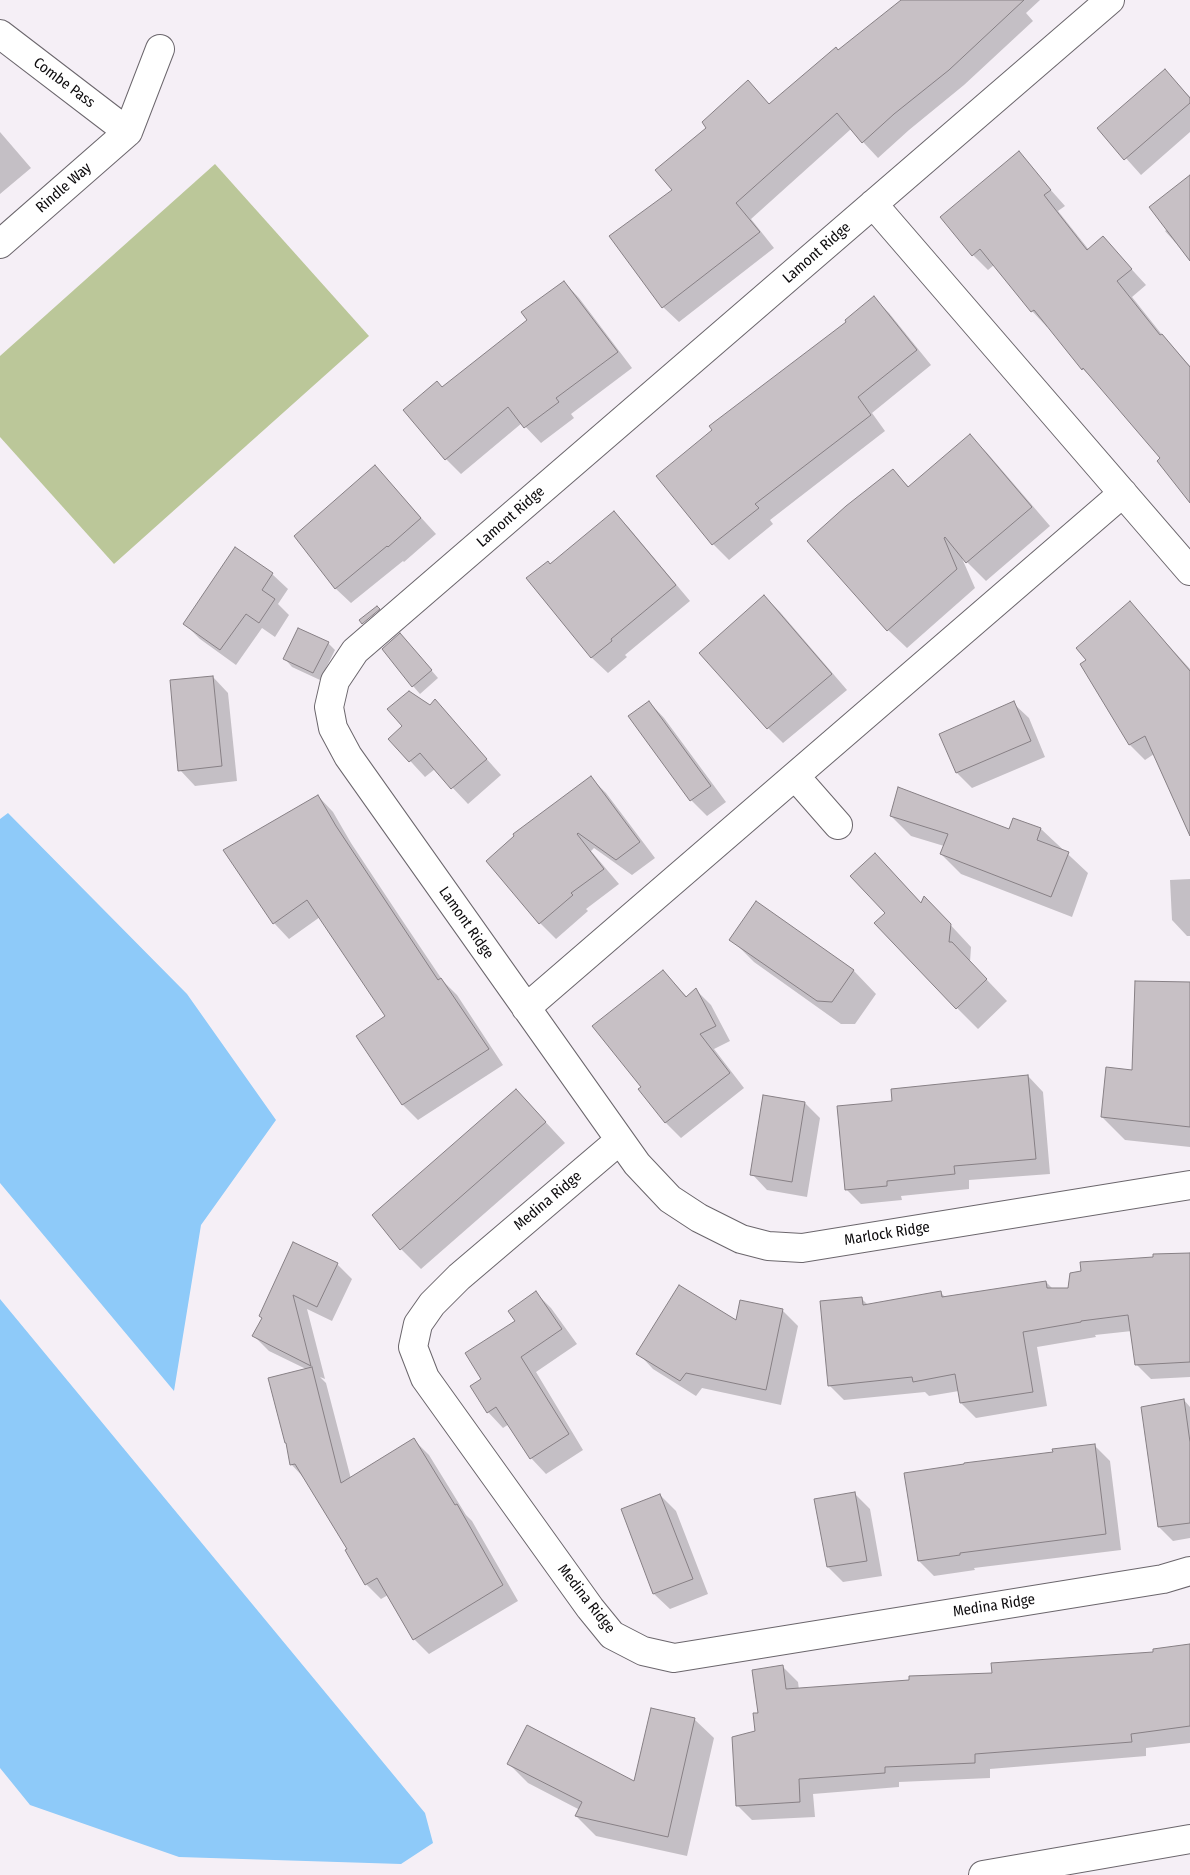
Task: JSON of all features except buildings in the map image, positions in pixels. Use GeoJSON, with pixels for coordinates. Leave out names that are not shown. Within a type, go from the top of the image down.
{"type":"FeatureCollection","features":[{"type":"Feature","properties":{"kind":"street","name":"Lamont Ridge"},"geometry":{"type":"LineString","coordinates":[[620,1140],[348,756],[333,728],[329,707],[335,681],[355,651],[1110,0]]}},
{"type":"Feature","properties":{"kind":"street","name":"Combe Pass"},"geometry":{"type":"LineString","coordinates":[[0,34],[128,132]]}},
{"type":"Feature","properties":{"kind":"street"},"geometry":{"type":"LineString","coordinates":[[128,132],[160,49]]}},
{"type":"Feature","properties":{"kind":"street","name":"Rindle Way"},"geometry":{"type":"LineString","coordinates":[[0,244],[128,132]]}},
{"type":"Feature","properties":{"kind":"street"},"geometry":{"type":"LineString","coordinates":[[873,204],[1190,571]]}},
{"type":"Feature","properties":{"kind":"street"},"geometry":{"type":"LineString","coordinates":[[526,1008],[1123,493]]}},
{"type":"Feature","properties":{"kind":"street"},"geometry":{"type":"LineString","coordinates":[[795,776],[838,825]]}},
{"type":"Feature","properties":{"kind":"street","name":"Marlock Ridge"},"geometry":{"type":"LineString","coordinates":[[620,1140],[637,1164],[670,1199],[699,1218],[741,1239],[768,1246],[802,1248],[1190,1185]]}},
{"type":"Feature","properties":{"kind":"street","name":"Medina Ridge"},"geometry":{"type":"LineString","coordinates":[[620,1140],[459,1277],[439,1297],[418,1324],[413,1347],[425,1378],[590,1608],[612,1635],[643,1651],[674,1658],[1163,1579],[1190,1571]]}},
{"type":"Feature","properties":{"kind":"street"},"geometry":{"type":"LineString","coordinates":[[983,1875],[1190,1839]]}},
{"type":"Feature","properties":{"kind":"green space"},"geometry":{"type":"Polygon","coordinates":[[[215,164],[369,336],[114,564],[0,437],[0,356],[215,164]]]}},
{"type":"Feature","properties":{"kind":"water"},"geometry":{"type":"Polygon","coordinates":[[[8,813],[187,994],[276,1120],[201,1225],[174,1391],[0,1183],[0,819],[8,813]]]}},
{"type":"Feature","properties":{"kind":"water"},"geometry":{"type":"Polygon","coordinates":[[[0,1299],[425,1813],[433,1843],[401,1864],[179,1857],[30,1805],[0,1768],[0,1299]]]}}]}
